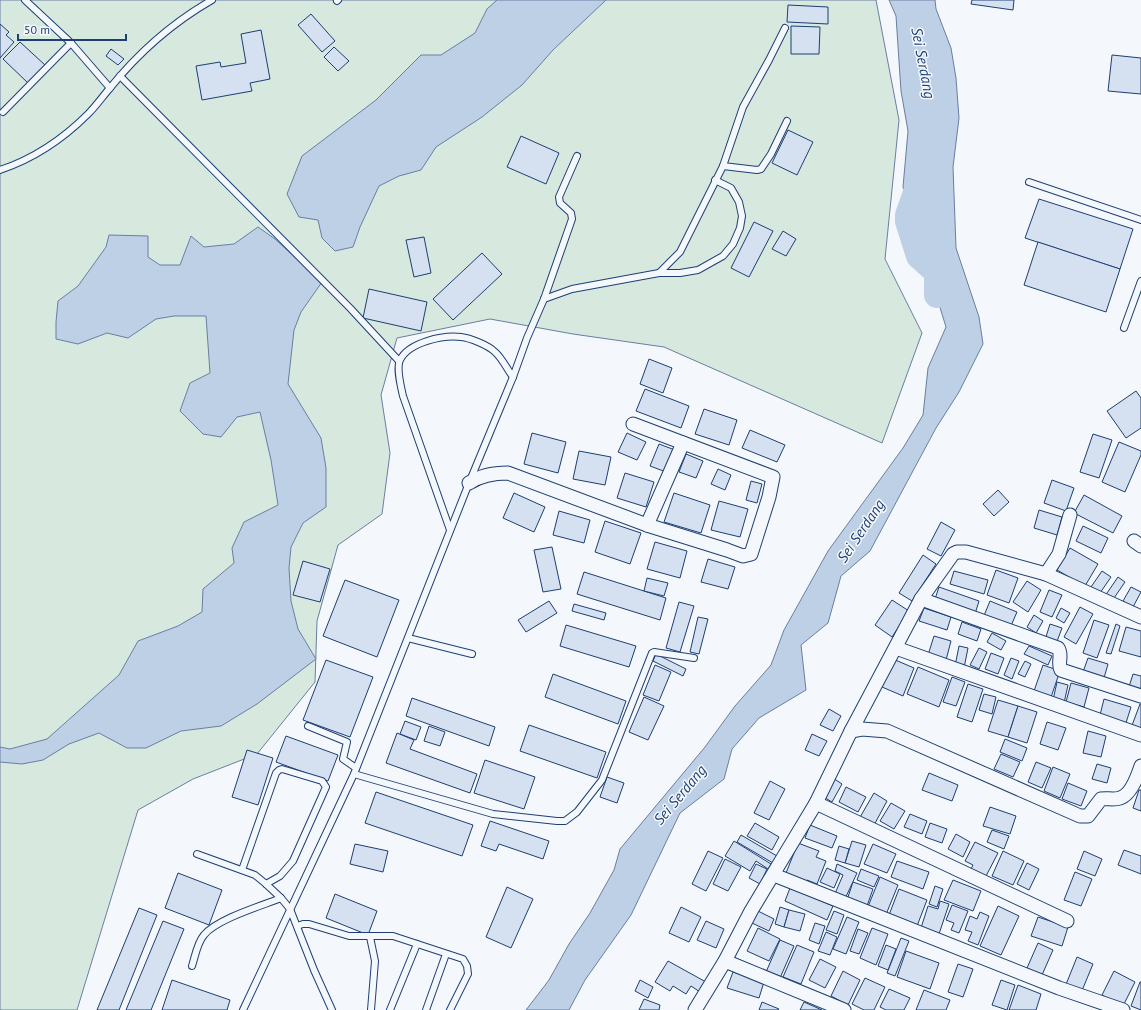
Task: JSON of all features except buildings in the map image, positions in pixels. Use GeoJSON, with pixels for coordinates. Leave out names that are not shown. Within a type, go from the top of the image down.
{"type":"FeatureCollection","features":[{"type":"Feature","properties":{"kind":"street"},"geometry":{"type":"LineString","coordinates":[[469,483],[479,476],[508,473],[647,525],[743,556],[751,554],[754,549],[770,497],[773,478],[633,424]]}},
{"type":"Feature","properties":{"kind":"street"},"geometry":{"type":"LineString","coordinates":[[647,525],[683,443]]}},
{"type":"Feature","properties":{"kind":"street"},"geometry":{"type":"LineString","coordinates":[[1046,574],[1059,554],[1070,515]]}},
{"type":"Feature","properties":{"kind":"street"},"geometry":{"type":"LineString","coordinates":[[695,1010],[726,961],[751,911],[816,803],[851,732],[921,599],[953,554],[957,552],[966,552],[1046,574],[1141,617]]}},
{"type":"Feature","properties":{"kind":"street"},"geometry":{"type":"LineString","coordinates":[[921,599],[1058,648],[1061,652],[1059,667],[1061,670],[1141,696]]}},
{"type":"Feature","properties":{"kind":"street"},"geometry":{"type":"LineString","coordinates":[[896,648],[1141,735]]}},
{"type":"Feature","properties":{"kind":"street"},"geometry":{"type":"LineString","coordinates":[[851,732],[862,729],[887,730],[1080,816],[1088,816],[1100,799],[1119,799],[1124,796],[1138,782],[1141,766]]}},
{"type":"Feature","properties":{"kind":"street"},"geometry":{"type":"LineString","coordinates":[[816,803],[1067,920]]}},
{"type":"Feature","properties":{"kind":"street"},"geometry":{"type":"LineString","coordinates":[[774,875],[1059,988],[1123,1010]]}},
{"type":"Feature","properties":{"kind":"street"},"geometry":{"type":"LineString","coordinates":[[726,961],[844,1010]]}},
{"type":"Feature","properties":{"kind":"lane"},"geometry":{"type":"LineString","coordinates":[[25,0],[71,43],[110,88]]}},
{"type":"Feature","properties":{"kind":"lane"},"geometry":{"type":"LineString","coordinates":[[0,170],[16,165],[60,138],[89,113],[120,76],[153,41],[193,11],[212,0]]}},
{"type":"Feature","properties":{"kind":"lane"},"geometry":{"type":"LineString","coordinates":[[659,273],[680,252],[723,166],[743,107],[785,28]]}},
{"type":"Feature","properties":{"kind":"lane"},"geometry":{"type":"LineString","coordinates":[[3,112],[71,43]]}},
{"type":"Feature","properties":{"kind":"lane"},"geometry":{"type":"LineString","coordinates":[[120,76],[350,308],[399,361]]}},
{"type":"Feature","properties":{"kind":"lane"},"geometry":{"type":"LineString","coordinates":[[723,166],[757,170],[761,168],[771,154],[787,121]]}},
{"type":"Feature","properties":{"kind":"lane"},"geometry":{"type":"LineString","coordinates":[[243,1010],[355,771],[450,530],[544,299],[572,219],[571,214],[560,203],[559,197],[577,156]]}},
{"type":"Feature","properties":{"kind":"lane"},"geometry":{"type":"LineString","coordinates":[[544,299],[572,289],[659,273],[680,273],[698,270],[723,256],[733,244],[740,228],[742,216],[739,202],[731,188],[715,180]]}},
{"type":"Feature","properties":{"kind":"lane"},"geometry":{"type":"LineString","coordinates":[[1029,182],[1141,220]]}},
{"type":"Feature","properties":{"kind":"lane"},"geometry":{"type":"LineString","coordinates":[[1124,328],[1141,281]]}},
{"type":"Feature","properties":{"kind":"lane"},"geometry":{"type":"LineString","coordinates":[[450,530],[403,396],[399,380],[399,361],[406,352],[417,344],[436,339],[461,337],[477,342],[494,351],[513,377]]}},
{"type":"Feature","properties":{"kind":"lane"},"geometry":{"type":"LineString","coordinates":[[408,638],[472,654]]}},
{"type":"Feature","properties":{"kind":"lane"},"geometry":{"type":"LineString","coordinates":[[308,726],[347,742],[343,759],[355,771],[493,814],[557,822],[564,821],[577,812],[602,780],[652,653],[654,652],[694,658]]}},
{"type":"Feature","properties":{"kind":"lane"},"geometry":{"type":"LineString","coordinates":[[242,870],[276,773],[282,769],[322,781],[326,787],[294,860],[280,876],[266,884]]}},
{"type":"Feature","properties":{"kind":"lane"},"geometry":{"type":"LineString","coordinates":[[197,854],[254,875],[281,898],[290,909],[314,970],[332,1010]]}},
{"type":"Feature","properties":{"kind":"lane"},"geometry":{"type":"LineString","coordinates":[[192,966],[203,936],[211,928],[238,915],[281,898]]}},
{"type":"Feature","properties":{"kind":"lane"},"geometry":{"type":"LineString","coordinates":[[297,926],[309,924],[350,936],[394,936],[463,959],[467,966],[468,974],[450,1010]]}},
{"type":"Feature","properties":{"kind":"lane"},"geometry":{"type":"LineString","coordinates":[[370,937],[375,961],[371,1010]]}},
{"type":"Feature","properties":{"kind":"lane"},"geometry":{"type":"LineString","coordinates":[[390,1010],[417,944]]}},
{"type":"Feature","properties":{"kind":"lane"},"geometry":{"type":"LineString","coordinates":[[426,1010],[446,954]]}},
{"type":"Feature","properties":{"kind":"shaded area"},"geometry":{"type":"Polygon","coordinates":[[[0,0],[876,0],[899,120],[885,259],[922,333],[882,443],[664,347],[573,334],[490,319],[397,338],[381,395],[390,453],[382,514],[338,545],[317,621],[315,682],[257,754],[193,779],[138,810],[77,1010],[0,1010],[0,0]]]}},
{"type":"Feature","properties":{"kind":"water"},"geometry":{"type":"Polygon","coordinates":[[[497,0],[606,0],[553,50],[522,85],[482,117],[436,147],[421,170],[399,176],[379,186],[360,227],[353,247],[335,251],[322,238],[318,220],[299,217],[287,194],[302,156],[376,100],[421,55],[441,55],[475,33],[487,9],[497,0]]]}},
{"type":"Feature","properties":{"kind":"water"},"geometry":{"type":"Polygon","coordinates":[[[889,0],[935,0],[936,9],[951,48],[956,78],[959,118],[953,167],[956,248],[979,317],[983,344],[959,392],[936,428],[870,551],[841,576],[828,623],[801,645],[806,690],[759,718],[732,749],[724,779],[680,813],[631,915],[585,980],[569,1010],[526,1010],[549,980],[569,944],[590,913],[614,870],[620,849],[705,747],[735,706],[771,665],[784,630],[828,551],[903,448],[923,415],[928,368],[946,327],[930,275],[915,216],[903,187],[908,131],[901,91],[896,16],[889,0]]]}},
{"type":"Feature","properties":{"kind":"water"},"geometry":{"type":"Polygon","coordinates":[[[258,227],[275,239],[322,282],[301,312],[294,330],[288,384],[321,438],[326,468],[326,507],[303,523],[291,547],[289,568],[291,601],[298,629],[316,659],[257,704],[221,726],[181,731],[146,748],[127,748],[99,733],[69,744],[43,760],[22,764],[0,762],[0,747],[10,749],[47,739],[119,675],[138,641],[178,626],[202,612],[203,589],[234,563],[232,548],[244,522],[278,505],[271,460],[260,412],[237,417],[221,437],[203,434],[180,411],[190,383],[210,373],[206,316],[174,316],[156,319],[128,338],[107,333],[78,344],[56,339],[58,301],[78,286],[106,247],[109,235],[148,236],[148,257],[160,265],[180,265],[191,236],[204,247],[234,244],[258,227]]]}},
{"type":"Feature","properties":{"kind":"waterway","name":"Sei Serdang"},"geometry":{"type":"LineString","coordinates":[[923,173],[908,215],[908,221],[919,256],[937,272],[937,295]]}}]}
